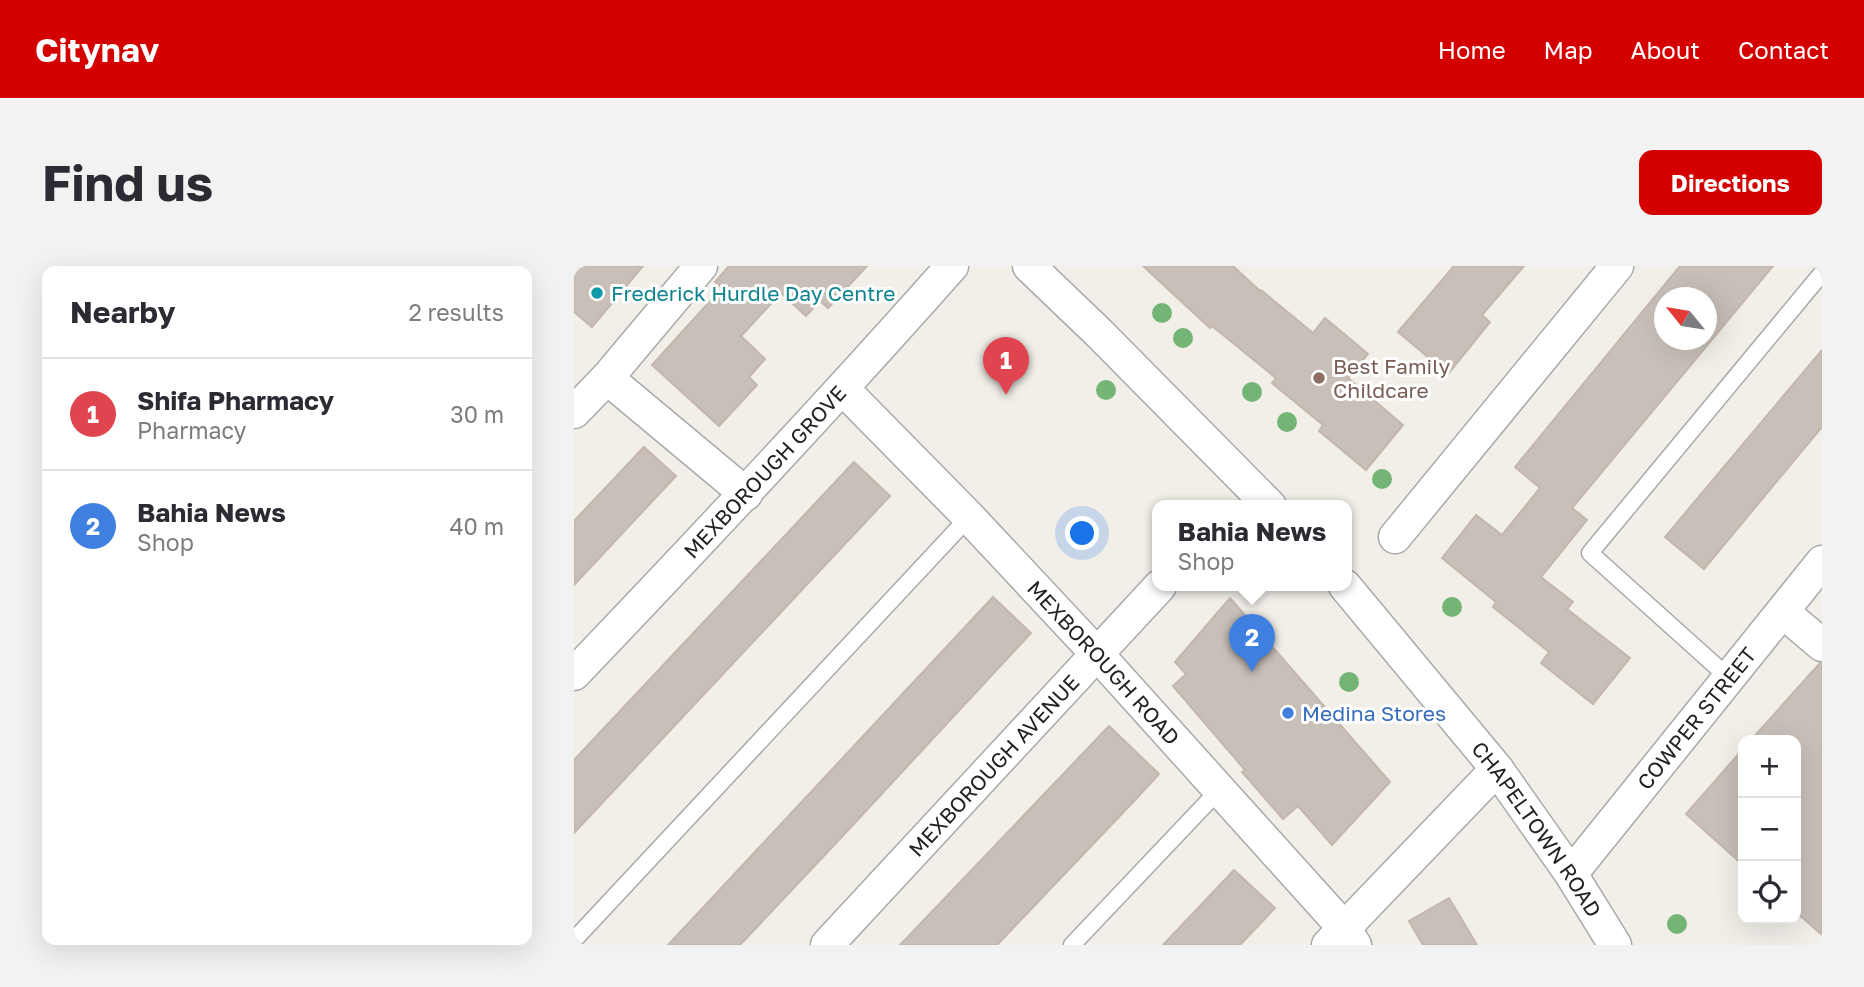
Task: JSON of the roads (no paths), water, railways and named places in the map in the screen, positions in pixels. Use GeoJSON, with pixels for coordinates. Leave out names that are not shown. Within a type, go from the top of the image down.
{"type":"FeatureCollection","features":[{"type":"Feature","properties":{"kind":"street"},"geometry":{"type":"LineString","coordinates":[[574,412],[607,378],[701,266]]}},
{"type":"Feature","properties":{"kind":"street","name":"MEXBOROUGH GROVE"},"geometry":{"type":"LineString","coordinates":[[574,674],[746,494],[952,266]]}},
{"type":"Feature","properties":{"kind":"street"},"geometry":{"type":"LineString","coordinates":[[1029,266],[1099,333],[1251,499]]}},
{"type":"Feature","properties":{"kind":"street"},"geometry":{"type":"LineString","coordinates":[[1395,537],[1617,266]]}},
{"type":"Feature","properties":{"kind":"street"},"geometry":{"type":"LineString","coordinates":[[607,378],[746,494]]}},
{"type":"Feature","properties":{"kind":"street","name":"MEXBOROUGH ROAD"},"geometry":{"type":"LineString","coordinates":[[843,389],[969,517],[1098,655],[1219,790],[1342,939]]}},
{"type":"Feature","properties":{"kind":"street","name":"COWPER STREET"},"geometry":{"type":"LineString","coordinates":[[1571,874],[1822,562]]}},
{"type":"Feature","properties":{"kind":"street","name":"MEXBOROUGH AVENUE"},"geometry":{"type":"LineString","coordinates":[[827,945],[1156,591]]}},
{"type":"Feature","properties":{"kind":"street","name":"CHAPELTOWN ROAD"},"geometry":{"type":"LineString","coordinates":[[1349,591],[1497,769],[1571,874],[1615,945]]}},
{"type":"Feature","properties":{"kind":"street"},"geometry":{"type":"LineString","coordinates":[[1783,612],[1822,645]]}},
{"type":"Feature","properties":{"kind":"street"},"geometry":{"type":"LineString","coordinates":[[1342,939],[1497,769]]}},
{"type":"Feature","properties":{"kind":"lane"},"geometry":{"type":"LineString","coordinates":[[1728,677],[1590,552],[1822,273]]}},
{"type":"Feature","properties":{"kind":"lane"},"geometry":{"type":"LineString","coordinates":[[574,940],[969,517]]}},
{"type":"Feature","properties":{"kind":"lane"},"geometry":{"type":"LineString","coordinates":[[1072,945],[1219,790]]}},
{"type":"Feature","properties":{"kind":"place","name":"Frederick Hurdle Day Centre"},"geometry":{"type":"Point","coordinates":[597,293]}},
{"type":"Feature","properties":{"kind":"place","name":"Best Family Childcare"},"geometry":{"type":"Point","coordinates":[1319,378]}},
{"type":"Feature","properties":{"kind":"place","name":"Shifa Pharmacy"},"geometry":{"type":"Point","coordinates":[1006,395]}},
{"type":"Feature","properties":{"kind":"place","name":"Bahia News"},"geometry":{"type":"Point","coordinates":[1252,672]}},
{"type":"Feature","properties":{"kind":"place","name":"Medina Stores"},"geometry":{"type":"Point","coordinates":[1288,713]}}]}
